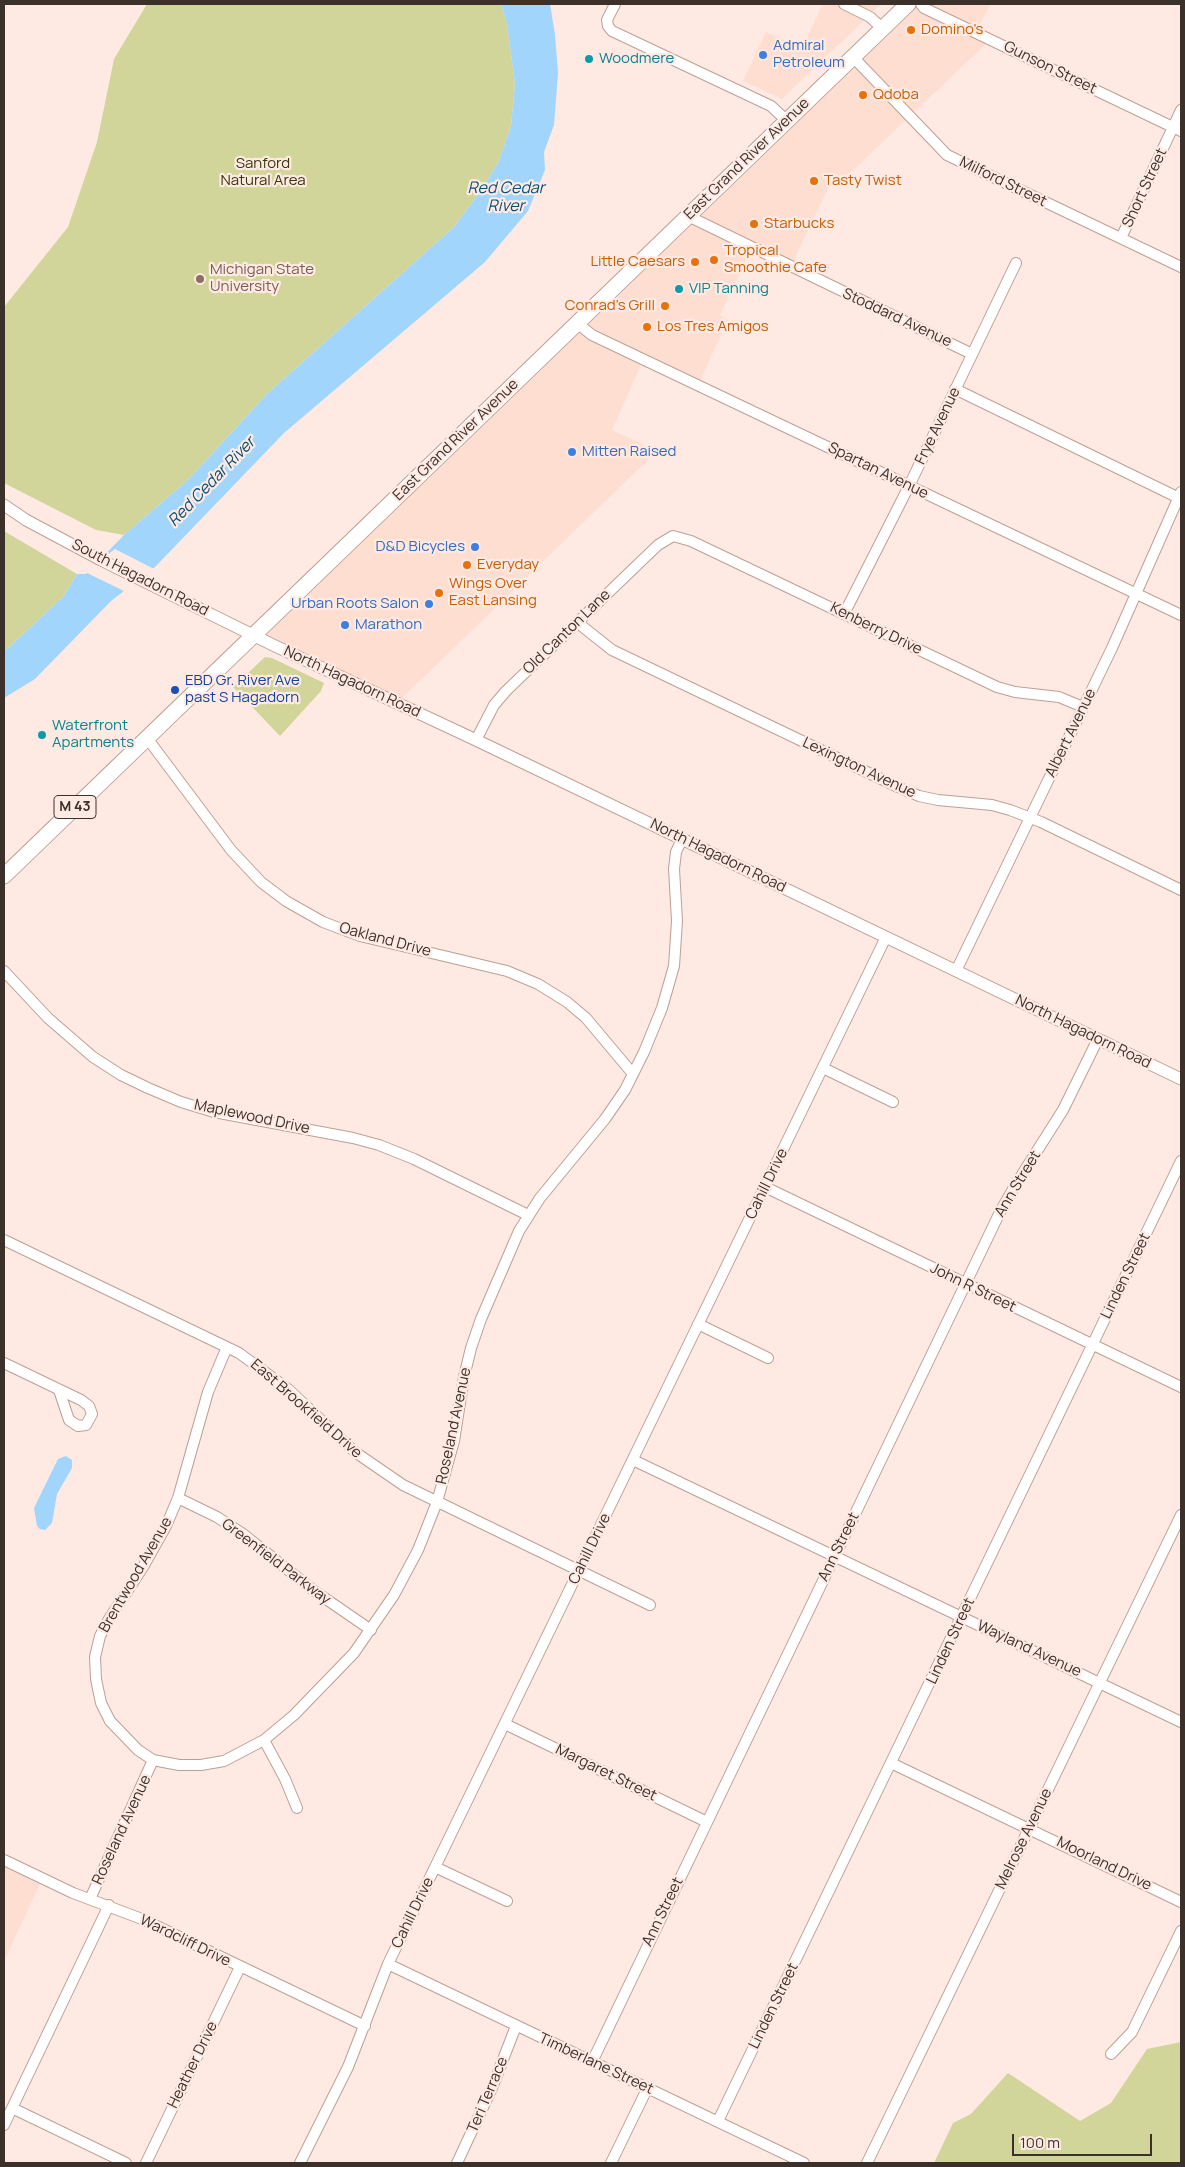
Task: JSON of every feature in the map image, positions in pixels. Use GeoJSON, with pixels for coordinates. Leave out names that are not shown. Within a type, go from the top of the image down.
{"type":"FeatureCollection","features":[{"type":"Feature","properties":{"kind":"main road","name":"East Grand River Avenue"},"geometry":{"type":"LineString","coordinates":[[4,876],[908,4]]}},
{"type":"Feature","properties":{"kind":"street"},"geometry":{"type":"LineString","coordinates":[[614,4],[609,16],[608,26],[612,30],[771,106],[787,121]]}},
{"type":"Feature","properties":{"kind":"street"},"geometry":{"type":"LineString","coordinates":[[844,4],[870,17],[882,28]]}},
{"type":"Feature","properties":{"kind":"street","name":"Gunson Street"},"geometry":{"type":"LineString","coordinates":[[920,4],[940,16],[1177,129]]}},
{"type":"Feature","properties":{"kind":"street","name":"Milford Street"},"geometry":{"type":"LineString","coordinates":[[853,57],[948,155],[1181,267]]}},
{"type":"Feature","properties":{"kind":"street","name":"Short Street"},"geometry":{"type":"LineString","coordinates":[[1121,238],[1177,129],[1181,110]]}},
{"type":"Feature","properties":{"kind":"street","name":"Stoddard Avenue"},"geometry":{"type":"LineString","coordinates":[[688,216],[972,354]]}},
{"type":"Feature","properties":{"kind":"street","name":"Frye Avenue"},"geometry":{"type":"LineString","coordinates":[[844,614],[909,486],[1016,263]]}},
{"type":"Feature","properties":{"kind":"street","name":"Spartan Avenue"},"geometry":{"type":"LineString","coordinates":[[577,323],[592,335],[1181,615]]}},
{"type":"Feature","properties":{"kind":"street"},"geometry":{"type":"LineString","coordinates":[[956,388],[1180,496]]}},
{"type":"Feature","properties":{"kind":"street","name":"Albert Avenue"},"geometry":{"type":"LineString","coordinates":[[956,971],[1083,707],[1180,496]]}},
{"type":"Feature","properties":{"kind":"street","name":"South Hagadorn Road"},"geometry":{"type":"LineString","coordinates":[[4,505],[26,520],[101,560],[254,636]]}},
{"type":"Feature","properties":{"kind":"street","name":"South Hagadorn Road"},"geometry":{"type":"LineString","coordinates":[[4,512],[26,520]]}},
{"type":"Feature","properties":{"kind":"street","name":"Kenberry Drive"},"geometry":{"type":"LineString","coordinates":[[673,536],[691,541],[996,687],[1014,692],[1059,697],[1083,707]]}},
{"type":"Feature","properties":{"kind":"street","name":"Old Canton Lane"},"geometry":{"type":"LineString","coordinates":[[476,740],[494,705],[506,691],[658,545],[673,536]]}},
{"type":"Feature","properties":{"kind":"street","name":"Lexington Avenue"},"geometry":{"type":"LineString","coordinates":[[578,623],[612,650],[898,787],[919,796],[938,800],[992,805],[1030,818],[1181,890]]}},
{"type":"Feature","properties":{"kind":"street","name":"North Hagadorn Road"},"geometry":{"type":"LineString","coordinates":[[254,636],[476,740],[1181,1079]]}},
{"type":"Feature","properties":{"kind":"street","name":"Oakland Drive"},"geometry":{"type":"LineString","coordinates":[[147,738],[231,850],[261,882],[286,901],[323,922],[360,936],[507,971],[538,984],[567,1002],[586,1018],[633,1074]]}},
{"type":"Feature","properties":{"kind":"street","name":"Roseland Avenue"},"geometry":{"type":"LineString","coordinates":[[90,1898],[154,1760],[178,1765],[201,1765],[224,1761],[264,1740],[294,1715],[354,1653],[394,1595],[418,1550],[437,1502],[454,1441],[464,1377],[471,1348],[493,1290],[519,1231],[528,1215],[605,1119],[625,1090],[662,1008],[674,966],[677,921],[674,869],[676,852],[682,839]]}},
{"type":"Feature","properties":{"kind":"street","name":"Cahill Drive"},"geometry":{"type":"LineString","coordinates":[[300,2163],[326,2114],[365,2026],[388,1964],[886,937]]}},
{"type":"Feature","properties":{"kind":"street","name":"Maplewood Drive"},"geometry":{"type":"LineString","coordinates":[[4,972],[48,1018],[93,1057],[121,1075],[148,1088],[181,1102],[214,1112],[353,1138],[379,1146],[414,1159],[528,1215]]}},
{"type":"Feature","properties":{"kind":"street","name":"Ann Street"},"geometry":{"type":"LineString","coordinates":[[592,2062],[966,1284],[1016,1184],[1063,1110],[1098,1039]]}},
{"type":"Feature","properties":{"kind":"street"},"geometry":{"type":"LineString","coordinates":[[823,1068],[893,1102]]}},
{"type":"Feature","properties":{"kind":"street","name":"Linden Street"},"geometry":{"type":"LineString","coordinates":[[718,2121],[1181,1161]]}},
{"type":"Feature","properties":{"kind":"street","name":"John R Street"},"geometry":{"type":"LineString","coordinates":[[765,1188],[1181,1387]]}},
{"type":"Feature","properties":{"kind":"street","name":"East Brookfield Drive"},"geometry":{"type":"LineString","coordinates":[[4,1240],[228,1347],[250,1360],[277,1380],[366,1461],[390,1477],[437,1502],[650,1605]]}},
{"type":"Feature","properties":{"kind":"street"},"geometry":{"type":"LineString","coordinates":[[698,1324],[768,1358]]}},
{"type":"Feature","properties":{"kind":"street","name":"Brentwood Avenue"},"geometry":{"type":"LineString","coordinates":[[154,1760],[131,1744],[110,1721],[102,1703],[96,1679],[95,1657],[100,1636],[156,1546],[178,1498],[208,1392],[228,1347]]}},
{"type":"Feature","properties":{"kind":"street"},"geometry":{"type":"LineString","coordinates":[[4,1363],[59,1390]]}},
{"type":"Feature","properties":{"kind":"street","name":"Wayland Avenue"},"geometry":{"type":"LineString","coordinates":[[633,1460],[1181,1722]]}},
{"type":"Feature","properties":{"kind":"street","name":"Greenfield Parkway"},"geometry":{"type":"LineString","coordinates":[[178,1498],[217,1517],[243,1534],[313,1590],[371,1630]]}},
{"type":"Feature","properties":{"kind":"street","name":"Melrose Avenue"},"geometry":{"type":"LineString","coordinates":[[868,2163],[1181,1514]]}},
{"type":"Feature","properties":{"kind":"street","name":"Margaret Street"},"geometry":{"type":"LineString","coordinates":[[505,1724],[707,1822]]}},
{"type":"Feature","properties":{"kind":"street"},"geometry":{"type":"LineString","coordinates":[[264,1740],[297,1808]]}},
{"type":"Feature","properties":{"kind":"street","name":"Moorland Drive"},"geometry":{"type":"LineString","coordinates":[[891,1764],[1029,1828],[1181,1902]]}},
{"type":"Feature","properties":{"kind":"street","name":"Wardcliff Drive"},"geometry":{"type":"LineString","coordinates":[[4,1860],[73,1893],[142,1919],[240,1968],[365,2026]]}},
{"type":"Feature","properties":{"kind":"street"},"geometry":{"type":"LineString","coordinates":[[436,1867],[507,1901]]}},
{"type":"Feature","properties":{"kind":"street","name":"Roseland Avenue"},"geometry":{"type":"LineString","coordinates":[[4,2125],[109,1905]]}},
{"type":"Feature","properties":{"kind":"street"},"geometry":{"type":"LineString","coordinates":[[1111,2054],[1132,2032],[1181,1931]]}},
{"type":"Feature","properties":{"kind":"street","name":"Timberlane Street"},"geometry":{"type":"LineString","coordinates":[[388,1964],[804,2163]]}},
{"type":"Feature","properties":{"kind":"street","name":"Heather Drive"},"geometry":{"type":"LineString","coordinates":[[146,2163],[240,1968]]}},
{"type":"Feature","properties":{"kind":"street","name":"Teri Terrace"},"geometry":{"type":"LineString","coordinates":[[457,2163],[492,2088],[516,2026]]}},
{"type":"Feature","properties":{"kind":"street"},"geometry":{"type":"LineString","coordinates":[[611,2163],[647,2089]]}},
{"type":"Feature","properties":{"kind":"street"},"geometry":{"type":"LineString","coordinates":[[12,2108],[126,2163]]}},
{"type":"Feature","properties":{"kind":"shaded area"},"geometry":{"type":"Polygon","coordinates":[[[823,4],[881,4],[782,99],[743,81],[766,32],[802,48],[823,4]]]}},
{"type":"Feature","properties":{"kind":"shaded area"},"geometry":{"type":"Polygon","coordinates":[[[912,4],[990,4],[976,32],[991,39],[845,178],[835,174],[791,266],[752,248],[720,315],[728,320],[698,385],[644,358],[612,430],[657,451],[398,702],[256,635],[912,4]]]}},
{"type":"Feature","properties":{"kind":"shaded area"},"geometry":{"type":"Polygon","coordinates":[[[4,1866],[40,1884],[4,1961],[4,1866]]]}},
{"type":"Feature","properties":{"kind":"green space","name":"Sanford Natural Area"},"geometry":{"type":"Polygon","coordinates":[[[147,4],[501,4],[507,23],[515,84],[511,126],[499,161],[483,188],[454,227],[267,394],[189,479],[124,535],[96,530],[4,483],[4,307],[68,227],[97,142],[114,59],[147,4]]]}},
{"type":"Feature","properties":{"kind":"green space"},"geometry":{"type":"Polygon","coordinates":[[[4,531],[77,574],[64,596],[4,652],[4,531]]]}},
{"type":"Feature","properties":{"kind":"green space"},"geometry":{"type":"Polygon","coordinates":[[[265,657],[272,658],[324,683],[321,691],[280,736],[233,687],[265,657]]]}},
{"type":"Feature","properties":{"kind":"green space"},"geometry":{"type":"Polygon","coordinates":[[[1181,2042],[1181,2163],[934,2163],[953,2123],[971,2114],[1008,2073],[1080,2121],[1111,2103],[1147,2049],[1181,2042]]]}},
{"type":"Feature","properties":{"kind":"water","name":"Red Cedar River"},"geometry":{"type":"Polygon","coordinates":[[[501,4],[550,4],[555,35],[558,73],[554,125],[544,152],[545,170],[528,211],[485,262],[284,433],[155,567],[111,601],[35,679],[4,698],[4,652],[64,596],[77,574],[86,574],[124,535],[189,479],[267,394],[454,227],[483,188],[499,161],[511,126],[515,84],[507,23],[501,4]]]}},
{"type":"Feature","properties":{"kind":"water"},"geometry":{"type":"Polygon","coordinates":[[[66,1456],[72,1460],[72,1468],[57,1494],[52,1523],[45,1530],[40,1529],[37,1526],[34,1508],[58,1459],[66,1456]]]}},
{"type":"Feature","properties":{"kind":"pier"},"geometry":{"type":"Polygon","coordinates":[[[115,549],[156,570],[126,592],[85,572],[115,549]]]}},
{"type":"Feature","properties":{"kind":"place","name":"Domino's"},"geometry":{"type":"Point","coordinates":[911,30]}},
{"type":"Feature","properties":{"kind":"place","name":"Admiral Petroleum"},"geometry":{"type":"Point","coordinates":[763,55]}},
{"type":"Feature","properties":{"kind":"place","name":"Woodmere"},"geometry":{"type":"Point","coordinates":[589,59]}},
{"type":"Feature","properties":{"kind":"place","name":"Qdoba"},"geometry":{"type":"Point","coordinates":[863,95]}},
{"type":"Feature","properties":{"kind":"place","name":"Tasty Twist"},"geometry":{"type":"Point","coordinates":[814,181]}},
{"type":"Feature","properties":{"kind":"place","name":"Starbucks"},"geometry":{"type":"Point","coordinates":[754,224]}},
{"type":"Feature","properties":{"kind":"place","name":"Tropical Smoothie Cafe"},"geometry":{"type":"Point","coordinates":[714,260]}},
{"type":"Feature","properties":{"kind":"place","name":"Little Caesars"},"geometry":{"type":"Point","coordinates":[695,262]}},
{"type":"Feature","properties":{"kind":"place","name":"Michigan State University"},"geometry":{"type":"Point","coordinates":[200,279]}},
{"type":"Feature","properties":{"kind":"place","name":"VIP Tanning"},"geometry":{"type":"Point","coordinates":[679,289]}},
{"type":"Feature","properties":{"kind":"place","name":"Conrad's Grill"},"geometry":{"type":"Point","coordinates":[665,306]}},
{"type":"Feature","properties":{"kind":"place","name":"Los Tres Amigos"},"geometry":{"type":"Point","coordinates":[647,327]}},
{"type":"Feature","properties":{"kind":"place","name":"Mitten Raised"},"geometry":{"type":"Point","coordinates":[572,452]}},
{"type":"Feature","properties":{"kind":"place","name":"D&D Bicycles"},"geometry":{"type":"Point","coordinates":[475,547]}},
{"type":"Feature","properties":{"kind":"place","name":"Everyday"},"geometry":{"type":"Point","coordinates":[467,565]}},
{"type":"Feature","properties":{"kind":"place","name":"Wings Over East Lansing"},"geometry":{"type":"Point","coordinates":[439,593]}},
{"type":"Feature","properties":{"kind":"place","name":"Urban Roots Salon"},"geometry":{"type":"Point","coordinates":[429,604]}},
{"type":"Feature","properties":{"kind":"place","name":"Marathon"},"geometry":{"type":"Point","coordinates":[345,625]}},
{"type":"Feature","properties":{"kind":"place","name":"EBD Gr. River Ave past S Hagadorn"},"geometry":{"type":"Point","coordinates":[175,690]}},
{"type":"Feature","properties":{"kind":"place","name":"Waterfront Apartments"},"geometry":{"type":"Point","coordinates":[42,735]}}]}
